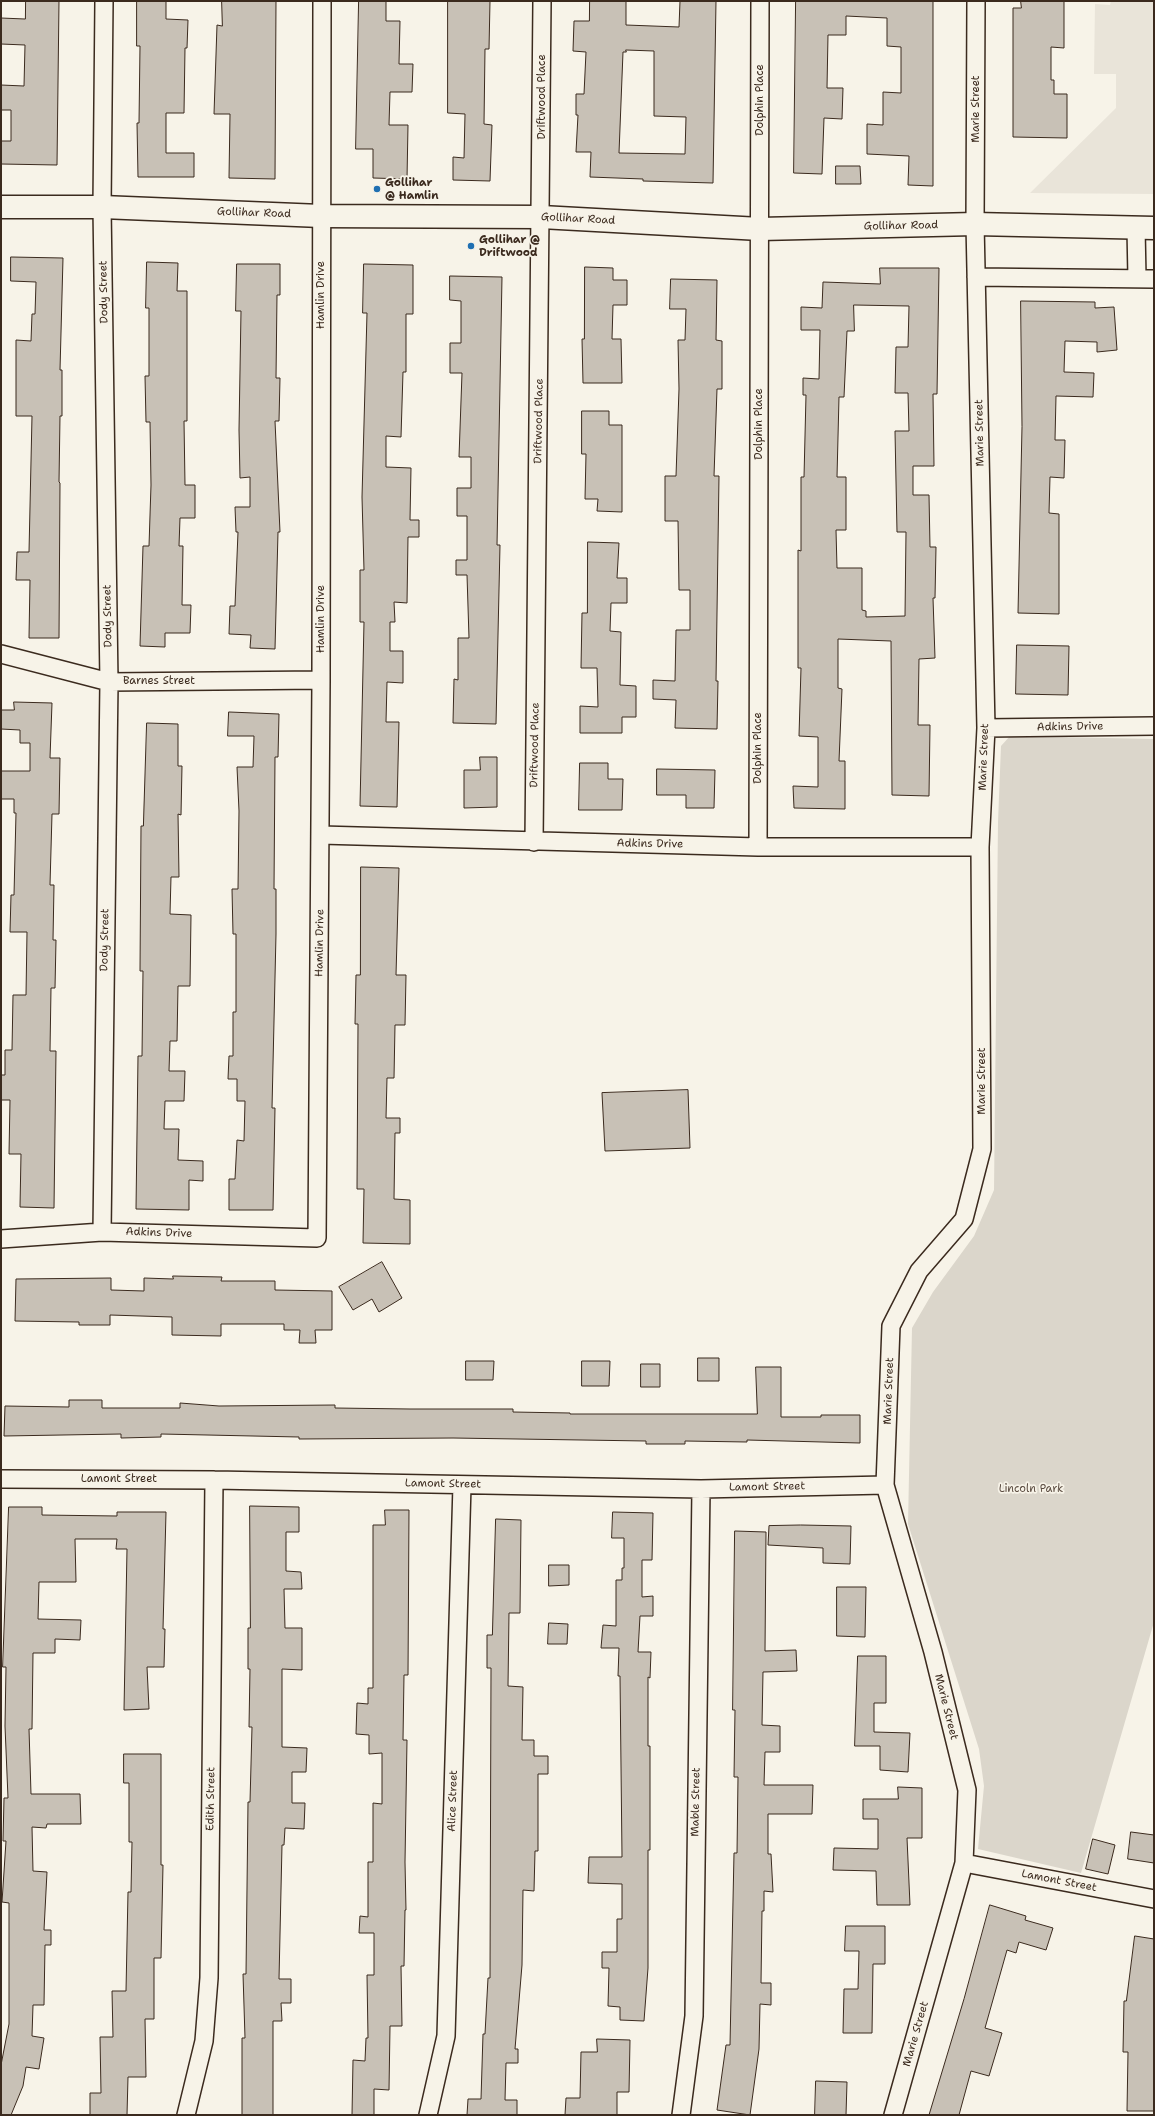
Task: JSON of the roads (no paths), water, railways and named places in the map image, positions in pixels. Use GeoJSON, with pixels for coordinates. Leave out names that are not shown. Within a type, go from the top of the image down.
{"type":"FeatureCollection","features":[{"type":"Feature","properties":{"kind":"main road","name":"Gollihar Road"},"geometry":{"type":"LineString","coordinates":[[1,207],[102,207],[321,216],[541,217],[760,229],[975,224],[1145,228]]}},
{"type":"Feature","properties":{"kind":"street","name":"Dody Street"},"geometry":{"type":"LineString","coordinates":[[102,1232],[108,682],[102,207],[104,1]]}},
{"type":"Feature","properties":{"kind":"street","name":"Hamlin Drive"},"geometry":{"type":"LineString","coordinates":[[317,1238],[321,835],[322,1]]}},
{"type":"Feature","properties":{"kind":"street","name":"Driftwood Place"},"geometry":{"type":"LineString","coordinates":[[534,842],[542,1]]}},
{"type":"Feature","properties":{"kind":"street","name":"Dolphin Place"},"geometry":{"type":"LineString","coordinates":[[758,846],[760,1]]}},
{"type":"Feature","properties":{"kind":"street","name":"Marie Street"},"geometry":{"type":"LineString","coordinates":[[893,2115],[964,1863],[967,1790],[932,1652],[885,1485],[891,1326],[919,1271],[964,1219],[982,1149],[980,847],[986,728],[975,224],[976,1]]}},
{"type":"Feature","properties":{"kind":"street"},"geometry":{"type":"LineString","coordinates":[[1137,278],[1145,228]]}},
{"type":"Feature","properties":{"kind":"street"},"geometry":{"type":"LineString","coordinates":[[976,277],[1154,278]]}},
{"type":"Feature","properties":{"kind":"street","name":"Barnes Street"},"geometry":{"type":"LineString","coordinates":[[1,654],[108,682],[321,680]]}},
{"type":"Feature","properties":{"kind":"street","name":"Adkins Drive"},"geometry":{"type":"LineString","coordinates":[[986,728],[1154,726]]}},
{"type":"Feature","properties":{"kind":"street","name":"Adkins Drive"},"geometry":{"type":"LineString","coordinates":[[321,835],[534,842],[758,846],[980,847]]}},
{"type":"Feature","properties":{"kind":"street","name":"Adkins Drive"},"geometry":{"type":"LineString","coordinates":[[1,1239],[102,1232],[317,1238]]}},
{"type":"Feature","properties":{"kind":"street","name":"Lamont Street"},"geometry":{"type":"LineString","coordinates":[[1,1479],[214,1480],[701,1489],[885,1485]]}},
{"type":"Feature","properties":{"kind":"street","name":"Edith Street"},"geometry":{"type":"LineString","coordinates":[[186,2115],[204,2041],[209,1978],[214,1480]]}},
{"type":"Feature","properties":{"kind":"street","name":"Alice Street"},"geometry":{"type":"LineString","coordinates":[[428,2115],[446,2036],[462,1485]]}},
{"type":"Feature","properties":{"kind":"street","name":"Mable Street"},"geometry":{"type":"LineString","coordinates":[[681,2115],[694,2016],[701,1489]]}},
{"type":"Feature","properties":{"kind":"street","name":"Lamont Street"},"geometry":{"type":"LineString","coordinates":[[964,1863],[1154,1899]]}},
{"type":"Feature","properties":{"kind":"place","name":"Gollihar @ Hamlin"},"geometry":{"type":"Point","coordinates":[377,189]}},
{"type":"Feature","properties":{"kind":"place","name":"Gollihar @ Driftwood"},"geometry":{"type":"Point","coordinates":[471,246]}},
{"type":"Feature","properties":{"kind":"park label","name":"Lincoln Park"},"geometry":{"type":"Point","coordinates":[1031,1489]}}]}
